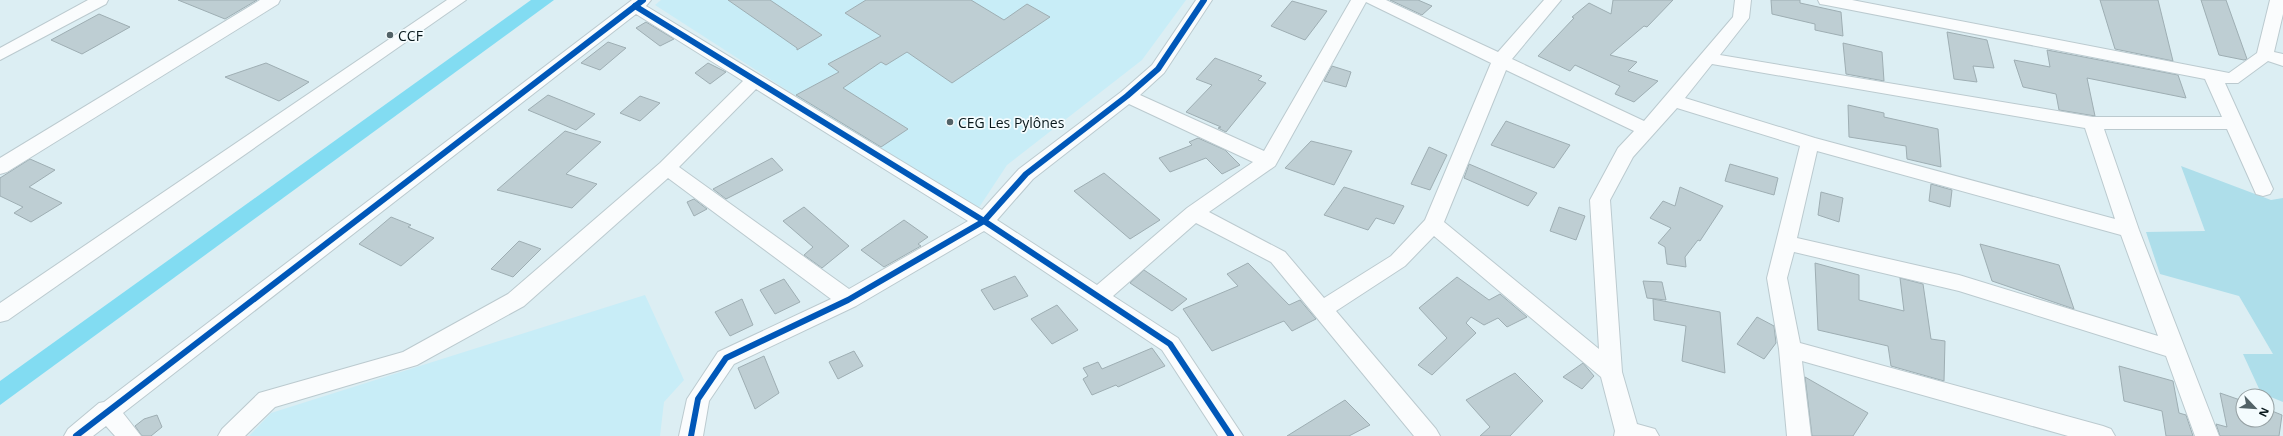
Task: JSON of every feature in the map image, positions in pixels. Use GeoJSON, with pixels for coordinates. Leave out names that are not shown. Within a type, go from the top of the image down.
{"type":"FeatureCollection","features":[{"type":"Feature","properties":{"kind":"street"},"geometry":{"type":"LineString","coordinates":[[0,55],[100,0]]}},
{"type":"Feature","properties":{"kind":"street"},"geometry":{"type":"LineString","coordinates":[[0,167],[272,0]]}},
{"type":"Feature","properties":{"kind":"street"},"geometry":{"type":"LineString","coordinates":[[0,314],[458,0]]}},
{"type":"Feature","properties":{"kind":"street"},"geometry":{"type":"LineString","coordinates":[[691,436],[698,399],[726,358],[848,300],[984,221],[1026,174],[1127,96],[1158,69],[1204,0]]}},
{"type":"Feature","properties":{"kind":"street"},"geometry":{"type":"LineString","coordinates":[[1099,296],[1194,213],[1268,161],[1359,0]]}},
{"type":"Feature","properties":{"kind":"street"},"geometry":{"type":"LineString","coordinates":[[1373,0],[1645,129]]}},
{"type":"Feature","properties":{"kind":"street"},"geometry":{"type":"LineString","coordinates":[[1323,309],[1398,260],[1433,224],[1501,60],[1553,0]]}},
{"type":"Feature","properties":{"kind":"street"},"geometry":{"type":"LineString","coordinates":[[1633,434],[1611,372],[1600,200],[1625,153],[1645,129],[1672,101],[1706,58],[1741,18],[1742,0]]}},
{"type":"Feature","properties":{"kind":"street"},"geometry":{"type":"LineString","coordinates":[[1826,0],[2232,78],[2265,55],[2278,0]]}},
{"type":"Feature","properties":{"kind":"street"},"geometry":{"type":"LineString","coordinates":[[76,436],[107,410],[639,3],[755,79],[984,221],[1170,344],[1231,436]]}},
{"type":"Feature","properties":{"kind":"street"},"geometry":{"type":"LineString","coordinates":[[2265,55],[2283,60]]}},
{"type":"Feature","properties":{"kind":"street"},"geometry":{"type":"LineString","coordinates":[[1706,58],[2093,123],[2234,123]]}},
{"type":"Feature","properties":{"kind":"street"},"geometry":{"type":"LineString","coordinates":[[2212,75],[2263,188]]}},
{"type":"Feature","properties":{"kind":"street"},"geometry":{"type":"LineString","coordinates":[[230,436],[267,400],[410,359],[516,300],[667,168],[755,79]]}},
{"type":"Feature","properties":{"kind":"street"},"geometry":{"type":"LineString","coordinates":[[1127,96],[1268,161]]}},
{"type":"Feature","properties":{"kind":"street"},"geometry":{"type":"LineString","coordinates":[[1672,101],[1810,143],[2129,230]]}},
{"type":"Feature","properties":{"kind":"street"},"geometry":{"type":"LineString","coordinates":[[2093,123],[2129,230],[2207,436]]}},
{"type":"Feature","properties":{"kind":"street"},"geometry":{"type":"LineString","coordinates":[[1799,436],[1790,349],[1777,278],[1810,143]]}},
{"type":"Feature","properties":{"kind":"street"},"geometry":{"type":"LineString","coordinates":[[667,168],[848,300]]}},
{"type":"Feature","properties":{"kind":"street"},"geometry":{"type":"LineString","coordinates":[[1194,213],[1278,257],[1428,436]]}},
{"type":"Feature","properties":{"kind":"street"},"geometry":{"type":"LineString","coordinates":[[1433,224],[1611,372]]}},
{"type":"Feature","properties":{"kind":"street"},"geometry":{"type":"LineString","coordinates":[[1786,243],[1959,283],[2175,350]]}},
{"type":"Feature","properties":{"kind":"street"},"geometry":{"type":"LineString","coordinates":[[1790,349],[2103,436]]}},
{"type":"Feature","properties":{"kind":"street"},"geometry":{"type":"LineString","coordinates":[[107,410],[129,436]]}},
{"type":"Feature","properties":{"kind":"shaded area","name":"CEG Les Pylônes"},"geometry":{"type":"Polygon","coordinates":[[[661,0],[1186,0],[1142,60],[1007,165],[976,212],[655,5],[661,0]]]}},
{"type":"Feature","properties":{"kind":"shaded area"},"geometry":{"type":"Polygon","coordinates":[[[2181,166],[2271,200],[2283,198],[2283,402],[2275,399],[2275,388],[2259,388],[2243,354],[2273,354],[2239,296],[2160,274],[2146,232],[2205,231],[2181,166]]]}},
{"type":"Feature","properties":{"kind":"shaded area"},"geometry":{"type":"Polygon","coordinates":[[[645,295],[684,380],[664,402],[660,436],[249,436],[271,413],[645,295]]]}},
{"type":"Feature","properties":{"kind":"water"},"geometry":{"type":"Polygon","coordinates":[[[531,0],[554,0],[0,405],[0,381],[531,0]]]}},
{"type":"Feature","properties":{"kind":"building"},"geometry":{"type":"Polygon","coordinates":[[[178,0],[257,0],[225,19],[178,0]]]}},
{"type":"Feature","properties":{"kind":"building"},"geometry":{"type":"Polygon","coordinates":[[[728,0],[770,0],[822,35],[797,50],[797,48],[728,0]]]}},
{"type":"Feature","properties":{"kind":"building"},"geometry":{"type":"Polygon","coordinates":[[[866,0],[971,0],[1004,20],[1027,4],[1050,17],[952,83],[907,52],[886,65],[881,62],[843,88],[908,129],[881,147],[796,95],[839,72],[828,64],[881,36],[845,13],[866,0]]]}},
{"type":"Feature","properties":{"kind":"building"},"geometry":{"type":"Polygon","coordinates":[[[1390,0],[1418,0],[1432,6],[1422,15],[1390,0]]]}},
{"type":"Feature","properties":{"kind":"building"},"geometry":{"type":"Polygon","coordinates":[[[1613,0],[1673,0],[1647,27],[1644,26],[1610,55],[1637,62],[1628,71],[1658,81],[1634,102],[1615,94],[1620,86],[1575,65],[1570,71],[1538,56],[1574,18],[1572,17],[1589,3],[1611,14],[1613,0]]]}},
{"type":"Feature","properties":{"kind":"building"},"geometry":{"type":"Polygon","coordinates":[[[1771,0],[1800,0],[1800,3],[1841,12],[1843,36],[1815,30],[1815,24],[1772,14],[1771,0]]]}},
{"type":"Feature","properties":{"kind":"building"},"geometry":{"type":"Polygon","coordinates":[[[2100,0],[2158,0],[2173,61],[2115,49],[2100,0]]]}},
{"type":"Feature","properties":{"kind":"building"},"geometry":{"type":"Polygon","coordinates":[[[2201,0],[2226,0],[2247,59],[2244,60],[2219,55],[2201,0]]]}},
{"type":"Feature","properties":{"kind":"building"},"geometry":{"type":"Polygon","coordinates":[[[1292,1],[1327,11],[1305,40],[1271,26],[1292,1]]]}},
{"type":"Feature","properties":{"kind":"building"},"geometry":{"type":"Polygon","coordinates":[[[99,14],[130,27],[82,54],[51,40],[99,14]]]}},
{"type":"Feature","properties":{"kind":"building"},"geometry":{"type":"Polygon","coordinates":[[[646,22],[674,39],[660,46],[636,28],[646,22]]]}},
{"type":"Feature","properties":{"kind":"building"},"geometry":{"type":"Polygon","coordinates":[[[1947,32],[1987,40],[1994,68],[1973,66],[1977,82],[1954,79],[1947,32]]]}},
{"type":"Feature","properties":{"kind":"building"},"geometry":{"type":"Polygon","coordinates":[[[608,42],[626,48],[600,70],[581,63],[608,42]]]}},
{"type":"Feature","properties":{"kind":"building"},"geometry":{"type":"Polygon","coordinates":[[[1843,43],[1882,52],[1884,81],[1846,74],[1843,43]]]}},
{"type":"Feature","properties":{"kind":"building"},"geometry":{"type":"Polygon","coordinates":[[[2047,50],[2178,75],[2186,98],[2087,78],[2095,116],[2059,110],[2056,94],[2023,87],[2014,60],[2050,67],[2047,50]]]}},
{"type":"Feature","properties":{"kind":"building"},"geometry":{"type":"Polygon","coordinates":[[[1215,58],[1262,76],[1258,80],[1266,83],[1226,132],[1218,128],[1221,127],[1186,112],[1212,85],[1196,79],[1215,58]]]}},
{"type":"Feature","properties":{"kind":"building"},"geometry":{"type":"Polygon","coordinates":[[[266,63],[309,82],[279,101],[225,77],[266,63]]]}},
{"type":"Feature","properties":{"kind":"building"},"geometry":{"type":"Polygon","coordinates":[[[708,63],[726,72],[710,84],[695,73],[708,63]]]}},
{"type":"Feature","properties":{"kind":"building"},"geometry":{"type":"Polygon","coordinates":[[[1332,66],[1351,72],[1346,87],[1324,81],[1332,66]]]}},
{"type":"Feature","properties":{"kind":"building"},"geometry":{"type":"Polygon","coordinates":[[[548,95],[595,114],[576,130],[528,110],[548,95]]]}},
{"type":"Feature","properties":{"kind":"building"},"geometry":{"type":"Polygon","coordinates":[[[640,96],[660,103],[640,121],[620,113],[640,96]]]}},
{"type":"Feature","properties":{"kind":"building"},"geometry":{"type":"Polygon","coordinates":[[[1848,105],[1884,113],[1884,117],[1938,129],[1941,167],[1907,159],[1906,146],[1849,137],[1848,105]]]}},
{"type":"Feature","properties":{"kind":"building"},"geometry":{"type":"Polygon","coordinates":[[[1506,121],[1570,145],[1554,168],[1491,145],[1506,121]]]}},
{"type":"Feature","properties":{"kind":"building"},"geometry":{"type":"Polygon","coordinates":[[[565,131],[601,142],[566,174],[597,184],[572,208],[497,190],[565,131]]]}},
{"type":"Feature","properties":{"kind":"building"},"geometry":{"type":"Polygon","coordinates":[[[1198,138],[1225,150],[1240,165],[1222,174],[1206,158],[1170,172],[1159,158],[1192,145],[1189,142],[1198,138]]]}},
{"type":"Feature","properties":{"kind":"building"},"geometry":{"type":"Polygon","coordinates":[[[1311,141],[1352,151],[1334,185],[1285,168],[1311,141]]]}},
{"type":"Feature","properties":{"kind":"building"},"geometry":{"type":"Polygon","coordinates":[[[1429,147],[1447,155],[1430,190],[1411,184],[1429,147]]]}},
{"type":"Feature","properties":{"kind":"building"},"geometry":{"type":"Polygon","coordinates":[[[772,158],[783,170],[726,199],[713,189],[772,158]]]}},
{"type":"Feature","properties":{"kind":"building"},"geometry":{"type":"Polygon","coordinates":[[[30,159],[55,170],[29,187],[62,203],[31,222],[14,213],[23,207],[0,196],[0,178],[30,159]]]}},
{"type":"Feature","properties":{"kind":"building"},"geometry":{"type":"Polygon","coordinates":[[[1469,164],[1537,193],[1528,206],[1464,178],[1469,164]]]}},
{"type":"Feature","properties":{"kind":"building"},"geometry":{"type":"Polygon","coordinates":[[[1730,164],[1778,178],[1774,195],[1725,181],[1730,164]]]}},
{"type":"Feature","properties":{"kind":"building"},"geometry":{"type":"Polygon","coordinates":[[[1104,173],[1160,220],[1130,239],[1074,191],[1104,173]]]}},
{"type":"Feature","properties":{"kind":"building"},"geometry":{"type":"Polygon","coordinates":[[[1931,184],[1952,190],[1950,207],[1929,201],[1931,184]]]}},
{"type":"Feature","properties":{"kind":"building"},"geometry":{"type":"Polygon","coordinates":[[[1344,187],[1404,206],[1394,224],[1376,218],[1368,230],[1324,215],[1344,187]]]}},
{"type":"Feature","properties":{"kind":"building"},"geometry":{"type":"Polygon","coordinates":[[[1680,187],[1723,206],[1700,241],[1698,240],[1685,257],[1686,267],[1667,264],[1665,247],[1658,243],[1671,228],[1650,218],[1663,201],[1675,206],[1680,187]]]}},
{"type":"Feature","properties":{"kind":"building"},"geometry":{"type":"Polygon","coordinates":[[[1821,192],[1843,198],[1839,222],[1818,215],[1821,192]]]}},
{"type":"Feature","properties":{"kind":"building"},"geometry":{"type":"Polygon","coordinates":[[[694,199],[707,209],[694,216],[687,202],[694,199]]]}},
{"type":"Feature","properties":{"kind":"building"},"geometry":{"type":"Polygon","coordinates":[[[804,207],[849,246],[822,268],[804,255],[813,247],[783,221],[804,207]]]}},
{"type":"Feature","properties":{"kind":"building"},"geometry":{"type":"Polygon","coordinates":[[[1559,207],[1585,216],[1576,240],[1550,231],[1559,207]]]}},
{"type":"Feature","properties":{"kind":"building"},"geometry":{"type":"Polygon","coordinates":[[[391,217],[411,225],[408,227],[434,238],[401,266],[359,244],[391,217]]]}},
{"type":"Feature","properties":{"kind":"building"},"geometry":{"type":"Polygon","coordinates":[[[904,220],[928,237],[918,244],[921,246],[884,267],[861,250],[904,220]]]}},
{"type":"Feature","properties":{"kind":"building"},"geometry":{"type":"Polygon","coordinates":[[[519,241],[541,249],[513,277],[491,269],[519,241]]]}},
{"type":"Feature","properties":{"kind":"building"},"geometry":{"type":"Polygon","coordinates":[[[1980,244],[2059,265],[2074,309],[1992,281],[1980,244]]]}},
{"type":"Feature","properties":{"kind":"building"},"geometry":{"type":"Polygon","coordinates":[[[1248,263],[1289,305],[1300,300],[1316,319],[1292,331],[1284,321],[1212,351],[1183,309],[1238,286],[1227,274],[1248,263]]]}},
{"type":"Feature","properties":{"kind":"building"},"geometry":{"type":"Polygon","coordinates":[[[1815,263],[1859,275],[1859,300],[1904,311],[1900,278],[1923,284],[1931,339],[1945,341],[1944,381],[1891,366],[1888,346],[1818,330],[1815,263]]]}},
{"type":"Feature","properties":{"kind":"building"},"geometry":{"type":"Polygon","coordinates":[[[1144,270],[1187,299],[1172,311],[1130,283],[1144,270]]]}},
{"type":"Feature","properties":{"kind":"building"},"geometry":{"type":"Polygon","coordinates":[[[1015,276],[1028,296],[994,310],[981,290],[1015,276]]]}},
{"type":"Feature","properties":{"kind":"building"},"geometry":{"type":"Polygon","coordinates":[[[1457,277],[1489,300],[1500,294],[1527,317],[1507,327],[1498,318],[1484,325],[1471,317],[1466,323],[1476,333],[1432,375],[1418,365],[1447,338],[1419,308],[1457,277]]]}},
{"type":"Feature","properties":{"kind":"building"},"geometry":{"type":"Polygon","coordinates":[[[784,279],[800,302],[775,314],[760,290],[784,279]]]}},
{"type":"Feature","properties":{"kind":"building"},"geometry":{"type":"Polygon","coordinates":[[[1643,281],[1662,282],[1666,300],[1647,298],[1643,281]]]}},
{"type":"Feature","properties":{"kind":"building"},"geometry":{"type":"Polygon","coordinates":[[[742,299],[753,325],[730,336],[715,312],[742,299]]]}},
{"type":"Feature","properties":{"kind":"building"},"geometry":{"type":"Polygon","coordinates":[[[1653,299],[1720,312],[1725,373],[1682,361],[1686,326],[1654,320],[1653,299]]]}},
{"type":"Feature","properties":{"kind":"building"},"geometry":{"type":"Polygon","coordinates":[[[1057,305],[1078,330],[1052,344],[1031,319],[1057,305]]]}},
{"type":"Feature","properties":{"kind":"building"},"geometry":{"type":"Polygon","coordinates":[[[1757,317],[1774,326],[1776,343],[1764,359],[1737,344],[1757,317]]]}},
{"type":"Feature","properties":{"kind":"building"},"geometry":{"type":"Polygon","coordinates":[[[1152,348],[1165,366],[1118,387],[1116,385],[1092,395],[1083,379],[1088,376],[1083,368],[1098,362],[1102,369],[1152,348]]]}},
{"type":"Feature","properties":{"kind":"building"},"geometry":{"type":"Polygon","coordinates":[[[854,351],[863,366],[838,379],[829,362],[854,351]]]}},
{"type":"Feature","properties":{"kind":"building"},"geometry":{"type":"Polygon","coordinates":[[[764,356],[779,393],[755,409],[738,368],[764,356]]]}},
{"type":"Feature","properties":{"kind":"building"},"geometry":{"type":"Polygon","coordinates":[[[1583,363],[1594,376],[1582,389],[1563,377],[1583,363]]]}},
{"type":"Feature","properties":{"kind":"building"},"geometry":{"type":"Polygon","coordinates":[[[2119,366],[2173,381],[2179,413],[2186,415],[2193,436],[2166,436],[2162,411],[2124,401],[2119,366]]]}},
{"type":"Feature","properties":{"kind":"building"},"geometry":{"type":"Polygon","coordinates":[[[1515,373],[1543,401],[1510,436],[1480,436],[1490,427],[1466,400],[1515,373]]]}},
{"type":"Feature","properties":{"kind":"building"},"geometry":{"type":"Polygon","coordinates":[[[1805,377],[1868,413],[1853,436],[1812,436],[1805,377]]]}},
{"type":"Feature","properties":{"kind":"building"},"geometry":{"type":"Polygon","coordinates":[[[2220,393],[2235,398],[2235,428],[2275,428],[2275,412],[2282,415],[2279,436],[2220,436],[2216,424],[2227,427],[2220,393]]]}},
{"type":"Feature","properties":{"kind":"building"},"geometry":{"type":"Polygon","coordinates":[[[1345,400],[1370,425],[1349,436],[1287,436],[1345,400]]]}},
{"type":"Feature","properties":{"kind":"building"},"geometry":{"type":"Polygon","coordinates":[[[157,415],[162,427],[151,436],[142,436],[135,426],[144,419],[157,415]]]}},
{"type":"Feature","properties":{"kind":"cycle path"},"geometry":{"type":"LineString","coordinates":[[76,436],[643,0]]}},
{"type":"Feature","properties":{"kind":"cycle path"},"geometry":{"type":"LineString","coordinates":[[691,436],[698,399],[726,358],[848,300],[984,221],[1026,174],[1127,96],[1158,69],[1204,0]]}},
{"type":"Feature","properties":{"kind":"cycle path"},"geometry":{"type":"LineString","coordinates":[[635,6],[984,221],[1170,344],[1231,436]]}},
{"type":"Feature","properties":{"kind":"place","name":"CCF"},"geometry":{"type":"Point","coordinates":[390,35]}},
{"type":"Feature","properties":{"kind":"place","name":"CEG Les Pylônes"},"geometry":{"type":"Point","coordinates":[950,122]}}]}
